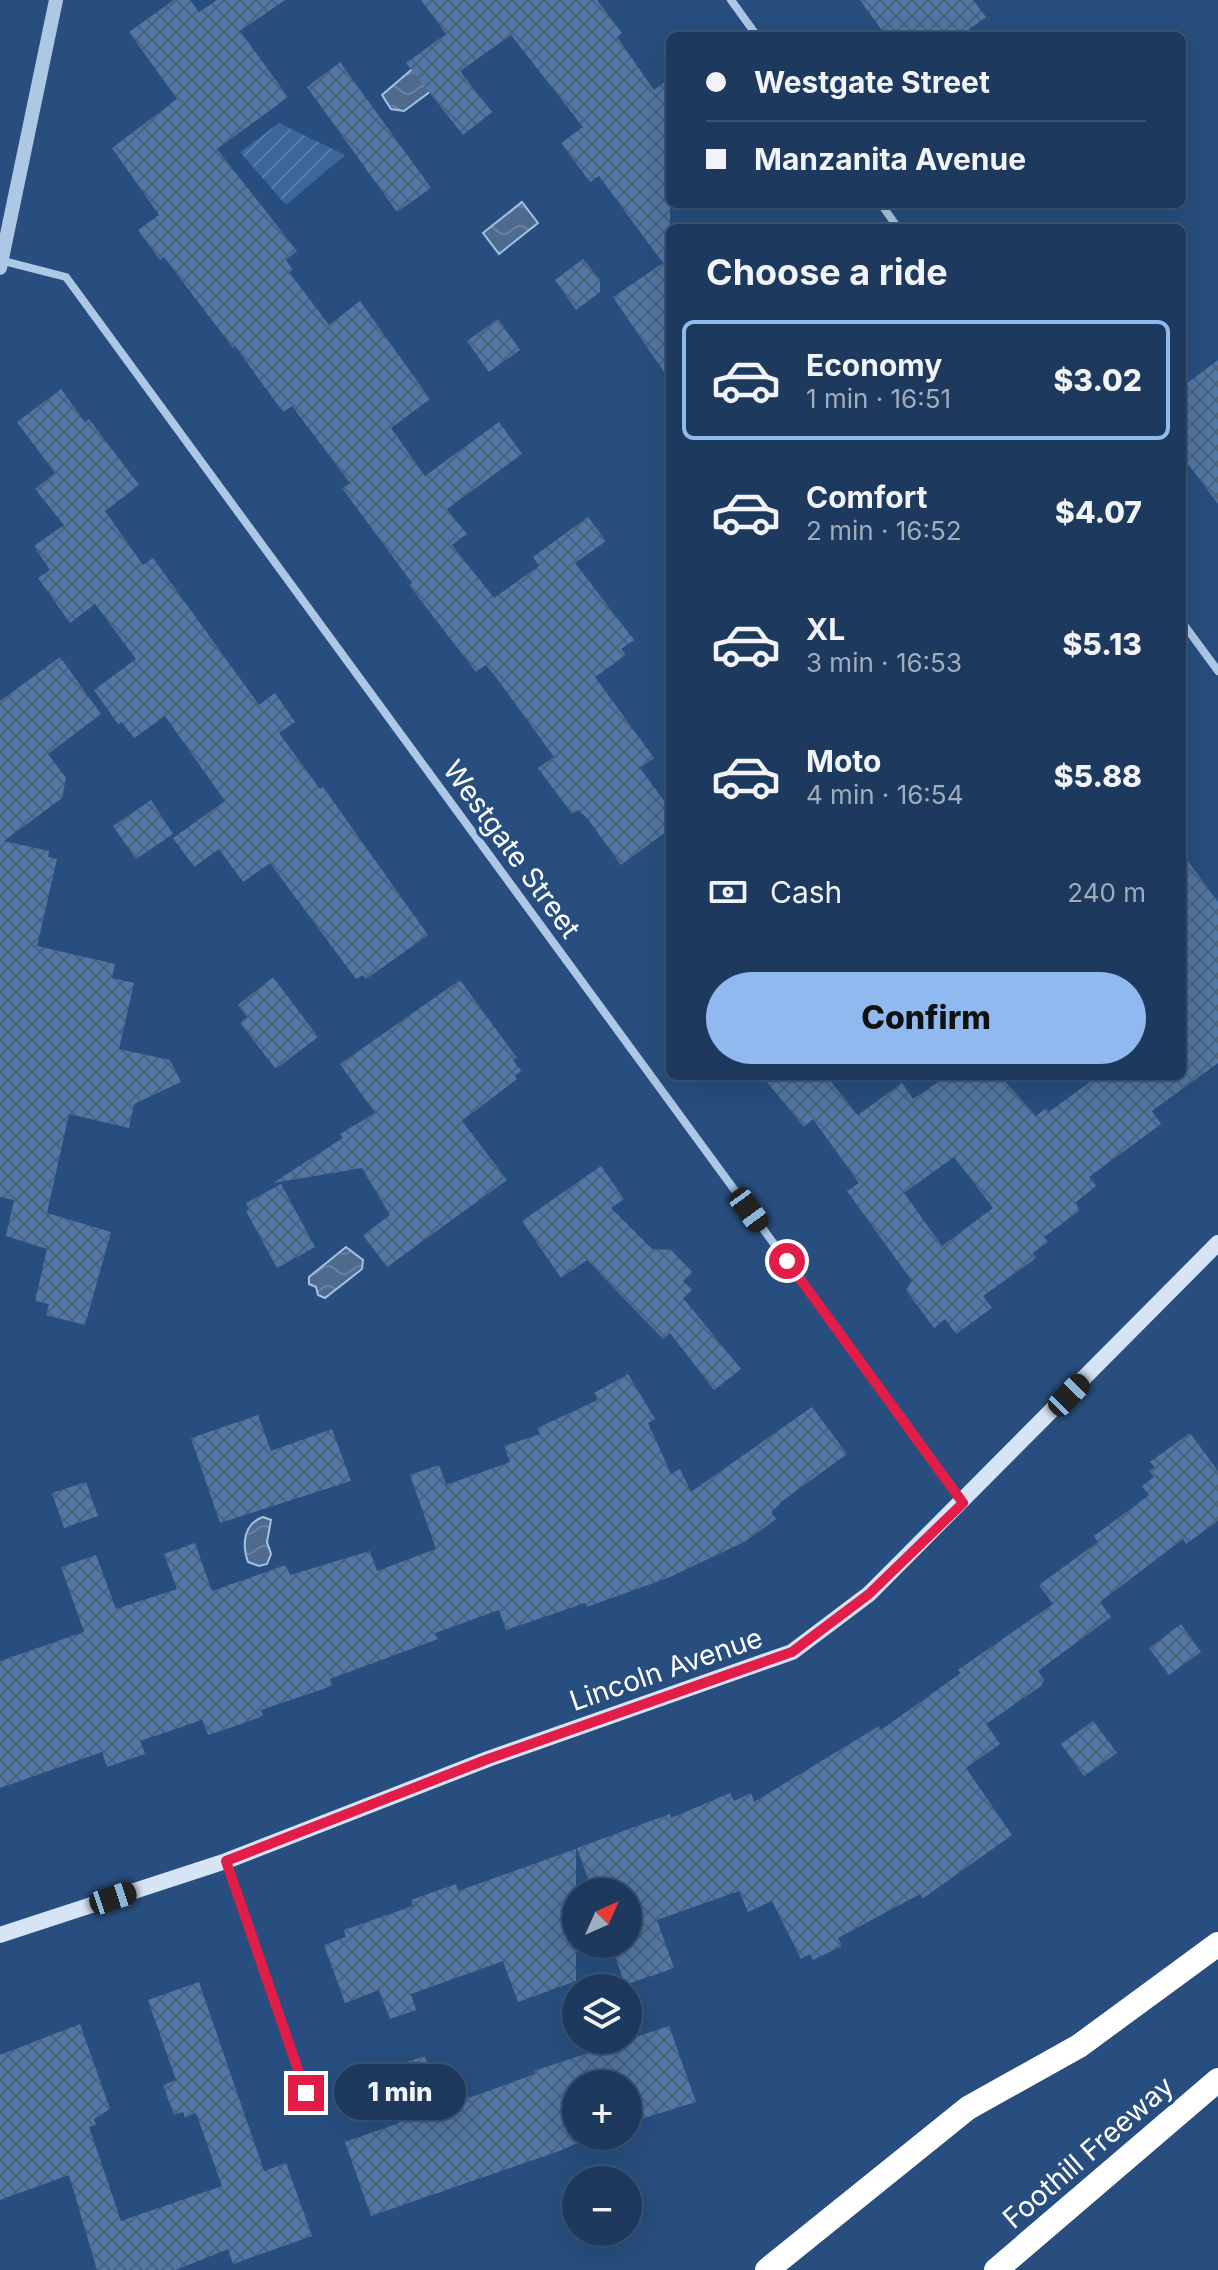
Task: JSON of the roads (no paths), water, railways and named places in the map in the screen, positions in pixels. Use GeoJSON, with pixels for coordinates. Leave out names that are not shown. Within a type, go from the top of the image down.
{"type":"FeatureCollection","features":[{"type":"Feature","properties":{"kind":"highway"},"geometry":{"type":"LineString","coordinates":[[767,2270],[968,2108],[1079,2046],[1218,1944]]}},
{"type":"Feature","properties":{"kind":"highway","name":"Foothill Freeway"},"geometry":{"type":"LineString","coordinates":[[996,2270],[1218,2080]]}},
{"type":"Feature","properties":{"kind":"main road","name":"Lincoln Avenue"},"geometry":{"type":"LineString","coordinates":[[0,1935],[226,1861],[488,1759],[792,1652],[869,1594],[963,1503],[1218,1243]]}},
{"type":"Feature","properties":{"kind":"street"},"geometry":{"type":"LineString","coordinates":[[1,262],[56,0]]}},
{"type":"Feature","properties":{"kind":"street"},"geometry":{"type":"LineString","coordinates":[[731,0],[754,32]]}},
{"type":"Feature","properties":{"kind":"street","name":"Westgate Street"},"geometry":{"type":"LineString","coordinates":[[1,262],[66,277],[963,1503]]}},
{"type":"Feature","properties":{"kind":"street"},"geometry":{"type":"LineString","coordinates":[[1186,627],[1218,671]]}},
{"type":"Feature","properties":{"kind":"street"},"geometry":{"type":"LineString","coordinates":[[226,1861],[306,2093]]}},
{"type":"Feature","properties":{"kind":"water"},"geometry":{"type":"Polygon","coordinates":[[[417,65],[435,88],[404,111],[391,109],[382,95],[417,65]]]}},
{"type":"Feature","properties":{"kind":"water"},"geometry":{"type":"Polygon","coordinates":[[[522,202],[538,223],[499,254],[483,233],[522,202]]]}},
{"type":"Feature","properties":{"kind":"water"},"geometry":{"type":"Polygon","coordinates":[[[346,1247],[363,1260],[362,1269],[325,1298],[318,1295],[316,1287],[309,1284],[309,1277],[346,1247]]]}},
{"type":"Feature","properties":{"kind":"water"},"geometry":{"type":"Polygon","coordinates":[[[263,1517],[271,1520],[267,1542],[271,1554],[267,1564],[259,1566],[248,1562],[245,1542],[251,1525],[263,1517]]]}}]}
